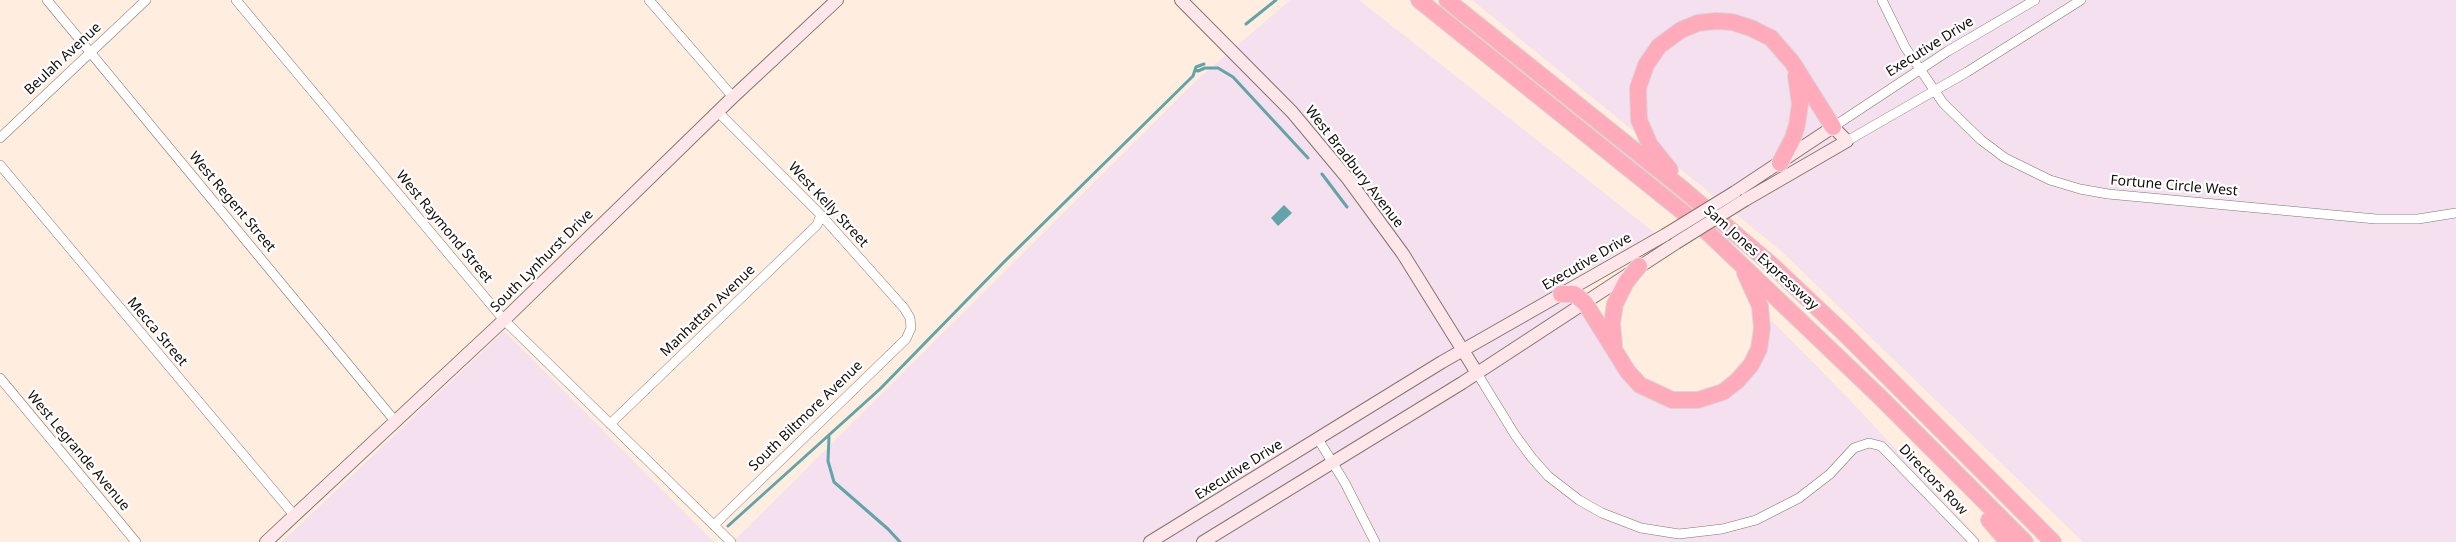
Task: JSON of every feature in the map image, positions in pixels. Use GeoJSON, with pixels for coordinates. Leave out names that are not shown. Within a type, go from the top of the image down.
{"type":"FeatureCollection","features":[{"type":"Feature","properties":{"kind":"highway"},"geometry":{"type":"LineString","coordinates":[[1412,0],[1439,16]]}},
{"type":"Feature","properties":{"kind":"highway","name":"Sam Jones Expressway"},"geometry":{"type":"LineString","coordinates":[[1419,0],[1704,229],[1880,397],[2025,542]]}},
{"type":"Feature","properties":{"kind":"highway","name":"Sam Jones Expressway"},"geometry":{"type":"LineString","coordinates":[[1447,0],[1684,190],[1774,266],[1846,334],[2053,542]]}},
{"type":"Feature","properties":{"kind":"highway"},"geometry":{"type":"LineString","coordinates":[[1453,0],[1469,18]]}},
{"type":"Feature","properties":{"kind":"highway"},"geometry":{"type":"LineString","coordinates":[[1684,190],[1650,145],[1639,120],[1637,107],[1638,88],[1646,65],[1656,50],[1669,37],[1689,26],[1710,21],[1722,21],[1743,25],[1767,36],[1792,62],[1833,127]]}},
{"type":"Feature","properties":{"kind":"highway"},"geometry":{"type":"LineString","coordinates":[[1780,163],[1793,138],[1800,112],[1799,86],[1792,62]]}},
{"type":"Feature","properties":{"kind":"highway"},"geometry":{"type":"LineString","coordinates":[[1561,294],[1574,294],[1585,302],[1637,382],[1659,396],[1672,400],[1702,400],[1730,387],[1751,365],[1759,349],[1762,332],[1758,301],[1739,262]]}},
{"type":"Feature","properties":{"kind":"highway"},"geometry":{"type":"LineString","coordinates":[[1616,352],[1612,323],[1615,304],[1626,282],[1639,266]]}},
{"type":"Feature","properties":{"kind":"highway"},"geometry":{"type":"LineString","coordinates":[[1880,397],[2008,542]]}},
{"type":"Feature","properties":{"kind":"street","name":"West Regent Street"},"geometry":{"type":"LineString","coordinates":[[47,0],[395,421]]}},
{"type":"Feature","properties":{"kind":"street","name":"Beulah Avenue"},"geometry":{"type":"LineString","coordinates":[[0,138],[146,0]]}},
{"type":"Feature","properties":{"kind":"street","name":"West Raymond Street"},"geometry":{"type":"LineString","coordinates":[[236,0],[504,320],[730,542]]}},
{"type":"Feature","properties":{"kind":"street"},"geometry":{"type":"LineString","coordinates":[[649,0],[733,97]]}},
{"type":"Feature","properties":{"kind":"street","name":"South Lynhurst Drive"},"geometry":{"type":"LineString","coordinates":[[266,542],[504,320],[733,97],[837,0]]}},
{"type":"Feature","properties":{"kind":"street","name":"West Bradbury Avenue"},"geometry":{"type":"LineString","coordinates":[[1181,0],[1292,112],[1338,167],[1395,244],[1477,373]]}},
{"type":"Feature","properties":{"kind":"street","name":"Fortune Circle West"},"geometry":{"type":"LineString","coordinates":[[1882,0],[1898,34],[1933,91],[1974,133],[2006,158],[2037,175],[2080,189],[2108,194],[2392,220],[2456,213]]}},
{"type":"Feature","properties":{"kind":"street","name":"Executive Drive"},"geometry":{"type":"LineString","coordinates":[[1203,542],[1477,373],[1676,243],[1740,196],[1780,163],[1833,127],[1919,70],[2035,0]]}},
{"type":"Feature","properties":{"kind":"street","name":"Executive Drive"},"geometry":{"type":"LineString","coordinates":[[1155,541],[1463,350],[1666,235],[1847,141],[1933,91],[2080,0]]}},
{"type":"Feature","properties":{"kind":"street","name":"West Kelly Street"},"geometry":{"type":"LineString","coordinates":[[718,112],[821,216],[904,308],[911,322]]}},
{"type":"Feature","properties":{"kind":"street"},"geometry":{"type":"LineString","coordinates":[[1833,127],[1847,141]]}},
{"type":"Feature","properties":{"kind":"street","name":"Mecca Street"},"geometry":{"type":"LineString","coordinates":[[0,165],[294,515]]}},
{"type":"Feature","properties":{"kind":"street","name":"Manhattan Avenue"},"geometry":{"type":"LineString","coordinates":[[610,424],[817,226],[821,216]]}},
{"type":"Feature","properties":{"kind":"street","name":"South Biltmore Avenue"},"geometry":{"type":"LineString","coordinates":[[714,525],[906,338],[911,328],[911,322]]}},
{"type":"Feature","properties":{"kind":"street"},"geometry":{"type":"LineString","coordinates":[[1477,373],[1523,447],[1558,485],[1602,512],[1661,538]]}},
{"type":"Feature","properties":{"kind":"street","name":"West Legrande Avenue"},"geometry":{"type":"LineString","coordinates":[[0,378],[136,542]]}},
{"type":"Feature","properties":{"kind":"street"},"geometry":{"type":"LineString","coordinates":[[1318,439],[1333,462],[1375,542]]}},
{"type":"Feature","properties":{"kind":"street","name":"Directors Row"},"geometry":{"type":"LineString","coordinates":[[1661,538],[1679,534],[1722,530],[1772,513],[1821,483],[1854,448],[1869,443],[1881,446],[1974,542]]}},
{"type":"Feature","properties":{"kind":"shaded area"},"geometry":{"type":"Polygon","coordinates":[[[1290,0],[1359,0],[1655,233],[1564,283],[1623,375],[1651,400],[1683,407],[1709,405],[1734,395],[1751,378],[1765,355],[1771,320],[1849,399],[1982,542],[733,542],[1197,80],[1290,0]]]}},
{"type":"Feature","properties":{"kind":"shaded area"},"geometry":{"type":"Polygon","coordinates":[[[1472,0],[2456,0],[2456,542],[2083,542],[1779,249],[1472,0]]]}},
{"type":"Feature","properties":{"kind":"shaded area"},"geometry":{"type":"Polygon","coordinates":[[[504,331],[714,542],[282,542],[504,331]]]}},
{"type":"Feature","properties":{"kind":"water"},"geometry":{"type":"Polygon","coordinates":[[[1284,205],[1292,213],[1278,226],[1271,218],[1284,205]]]}},
{"type":"Feature","properties":{"kind":"waterway"},"geometry":{"type":"LineString","coordinates":[[1246,24],[1276,0]]}},
{"type":"Feature","properties":{"kind":"waterway"},"geometry":{"type":"LineString","coordinates":[[728,526],[880,389],[1004,262],[1193,76],[1196,67],[1204,64]]}},
{"type":"Feature","properties":{"kind":"waterway"},"geometry":{"type":"LineString","coordinates":[[1195,70],[1218,68],[1233,77],[1308,158]]}},
{"type":"Feature","properties":{"kind":"waterway"},"geometry":{"type":"LineString","coordinates":[[1322,174],[1347,207]]}},
{"type":"Feature","properties":{"kind":"waterway"},"geometry":{"type":"LineString","coordinates":[[829,437],[828,461],[834,482],[888,529],[900,542]]}}]}
